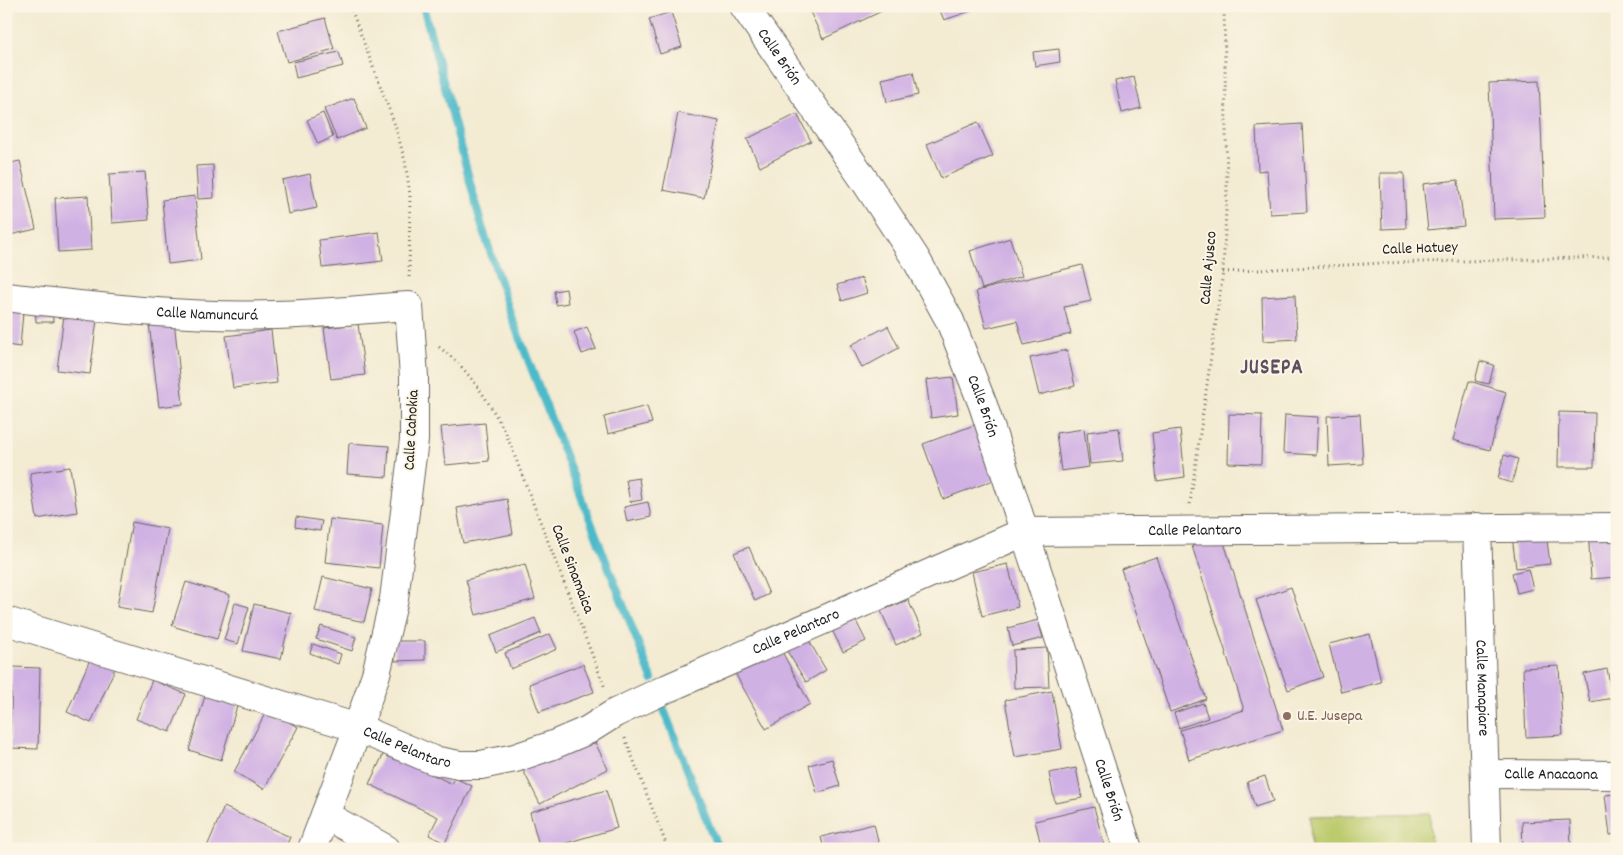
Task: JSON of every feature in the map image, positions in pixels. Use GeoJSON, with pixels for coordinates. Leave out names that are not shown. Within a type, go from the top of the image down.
{"type":"FeatureCollection","features":[{"type":"Feature","properties":{"kind":"street","name":"Calle Brión"},"geometry":{"type":"LineString","coordinates":[[744,6],[886,212],[916,259],[950,321],[983,405],[1128,849]]}},
{"type":"Feature","properties":{"kind":"street","name":"Calle Namuncurá"},"geometry":{"type":"LineString","coordinates":[[6,297],[190,314],[410,316]]}},
{"type":"Feature","properties":{"kind":"street","name":"Calle Cahokia"},"geometry":{"type":"LineString","coordinates":[[312,849],[358,728],[376,674],[394,599],[414,440],[414,377],[410,316]]}},
{"type":"Feature","properties":{"kind":"street","name":"Calle Manapiare"},"geometry":{"type":"LineString","coordinates":[[1477,527],[1488,849]]}},
{"type":"Feature","properties":{"kind":"street","name":"Calle Pelantaro"},"geometry":{"type":"LineString","coordinates":[[6,622],[358,728],[433,760],[458,765],[481,765],[515,758],[588,730],[615,713],[668,688],[1024,532],[1617,527]]}},
{"type":"Feature","properties":{"kind":"street","name":"Calle Anacaona"},"geometry":{"type":"LineString","coordinates":[[1485,774],[1617,775]]}},
{"type":"Feature","properties":{"kind":"street"},"geometry":{"type":"LineString","coordinates":[[326,815],[386,849]]}},
{"type":"Feature","properties":{"kind":"path"},"geometry":{"type":"LineString","coordinates":[[350,6],[395,126],[405,161],[410,195],[410,316]]}},
{"type":"Feature","properties":{"kind":"path","name":"Calle Ajusco"},"geometry":{"type":"LineString","coordinates":[[1186,530],[1223,272],[1227,189],[1224,6]]}},
{"type":"Feature","properties":{"kind":"path","name":"Calle Hatuey"},"geometry":{"type":"LineString","coordinates":[[1223,272],[1381,263],[1617,257]]}},
{"type":"Feature","properties":{"kind":"path","name":"Calle Sinamaica"},"geometry":{"type":"LineString","coordinates":[[410,316],[455,359],[485,395],[505,432],[668,849]]}},
{"type":"Feature","properties":{"kind":"green space"},"geometry":{"type":"Polygon","coordinates":[[[1430,813],[1431,849],[1311,849],[1310,816],[1430,813]]]}},
{"type":"Feature","properties":{"kind":"building"},"geometry":{"type":"Polygon","coordinates":[[[822,6],[882,6],[884,10],[823,39],[810,12],[822,6]]]}},
{"type":"Feature","properties":{"kind":"building"},"geometry":{"type":"Polygon","coordinates":[[[943,6],[969,6],[971,11],[944,20],[939,8],[943,6]]]}},
{"type":"Feature","properties":{"kind":"building"},"geometry":{"type":"Polygon","coordinates":[[[671,12],[682,47],[660,54],[649,19],[671,12]]]}},
{"type":"Feature","properties":{"kind":"building"},"geometry":{"type":"Polygon","coordinates":[[[325,18],[334,49],[287,62],[278,31],[325,18]]]}},
{"type":"Feature","properties":{"kind":"building"},"geometry":{"type":"Polygon","coordinates":[[[1059,49],[1060,62],[1035,66],[1033,52],[1059,49]]]}},
{"type":"Feature","properties":{"kind":"building"},"geometry":{"type":"Polygon","coordinates":[[[339,52],[343,66],[296,78],[293,62],[339,52]]]}},
{"type":"Feature","properties":{"kind":"building"},"geometry":{"type":"Polygon","coordinates":[[[913,72],[918,95],[887,102],[882,79],[913,72]]]}},
{"type":"Feature","properties":{"kind":"building"},"geometry":{"type":"Polygon","coordinates":[[[1134,77],[1141,108],[1122,113],[1115,81],[1134,77]]]}},
{"type":"Feature","properties":{"kind":"building"},"geometry":{"type":"Polygon","coordinates":[[[1539,81],[1545,217],[1494,219],[1489,83],[1539,81]]]}},
{"type":"Feature","properties":{"kind":"building"},"geometry":{"type":"Polygon","coordinates":[[[354,98],[366,128],[337,140],[324,109],[354,98]]]}},
{"type":"Feature","properties":{"kind":"building"},"geometry":{"type":"Polygon","coordinates":[[[323,113],[333,137],[318,144],[307,120],[323,113]]]}},
{"type":"Feature","properties":{"kind":"building"},"geometry":{"type":"Polygon","coordinates":[[[678,113],[719,121],[704,198],[663,190],[678,113]]]}},
{"type":"Feature","properties":{"kind":"building"},"geometry":{"type":"Polygon","coordinates":[[[797,114],[811,141],[760,167],[747,139],[797,114]]]}},
{"type":"Feature","properties":{"kind":"building"},"geometry":{"type":"Polygon","coordinates":[[[978,122],[993,156],[941,178],[927,144],[978,122]]]}},
{"type":"Feature","properties":{"kind":"building"},"geometry":{"type":"Polygon","coordinates":[[[1302,124],[1307,212],[1270,214],[1267,170],[1258,171],[1256,127],[1302,124]]]}},
{"type":"Feature","properties":{"kind":"building"},"geometry":{"type":"Polygon","coordinates":[[[20,161],[36,229],[6,236],[6,164],[20,161]]]}},
{"type":"Feature","properties":{"kind":"building"},"geometry":{"type":"Polygon","coordinates":[[[213,165],[214,198],[198,199],[196,166],[213,165]]]}},
{"type":"Feature","properties":{"kind":"building"},"geometry":{"type":"Polygon","coordinates":[[[145,172],[149,220],[112,223],[109,174],[145,172]]]}},
{"type":"Feature","properties":{"kind":"building"},"geometry":{"type":"Polygon","coordinates":[[[1380,173],[1404,173],[1406,228],[1382,229],[1380,173]]]}},
{"type":"Feature","properties":{"kind":"building"},"geometry":{"type":"Polygon","coordinates":[[[310,174],[317,208],[288,214],[282,180],[310,174]]]}},
{"type":"Feature","properties":{"kind":"building"},"geometry":{"type":"Polygon","coordinates":[[[1458,180],[1464,226],[1428,230],[1423,184],[1458,180]]]}},
{"type":"Feature","properties":{"kind":"building"},"geometry":{"type":"Polygon","coordinates":[[[88,196],[91,250],[58,252],[55,198],[88,196]]]}},
{"type":"Feature","properties":{"kind":"building"},"geometry":{"type":"Polygon","coordinates":[[[195,196],[201,260],[168,264],[162,200],[195,196]]]}},
{"type":"Feature","properties":{"kind":"building"},"geometry":{"type":"Polygon","coordinates":[[[379,232],[383,261],[322,268],[319,240],[379,232]]]}},
{"type":"Feature","properties":{"kind":"building"},"geometry":{"type":"Polygon","coordinates":[[[1010,238],[1022,276],[982,289],[970,251],[1010,238]]]}},
{"type":"Feature","properties":{"kind":"building"},"geometry":{"type":"Polygon","coordinates":[[[1082,265],[1091,301],[1064,307],[1071,334],[1024,345],[1017,321],[986,328],[976,291],[1082,265]]]}},
{"type":"Feature","properties":{"kind":"building"},"geometry":{"type":"Polygon","coordinates":[[[862,278],[867,293],[842,301],[837,285],[862,278]]]}},
{"type":"Feature","properties":{"kind":"building"},"geometry":{"type":"Polygon","coordinates":[[[566,289],[568,303],[556,305],[554,291],[566,289]]]}},
{"type":"Feature","properties":{"kind":"building"},"geometry":{"type":"Polygon","coordinates":[[[1295,295],[1297,339],[1263,341],[1262,297],[1295,295]]]}},
{"type":"Feature","properties":{"kind":"building"},"geometry":{"type":"Polygon","coordinates":[[[6,299],[24,301],[20,347],[6,345],[6,299]]]}},
{"type":"Feature","properties":{"kind":"building"},"geometry":{"type":"Polygon","coordinates":[[[35,299],[52,299],[53,322],[36,322],[35,299]]]}},
{"type":"Feature","properties":{"kind":"building"},"geometry":{"type":"Polygon","coordinates":[[[64,315],[97,319],[90,374],[57,370],[64,315]]]}},
{"type":"Feature","properties":{"kind":"building"},"geometry":{"type":"Polygon","coordinates":[[[174,320],[183,404],[159,407],[149,323],[174,320]]]}},
{"type":"Feature","properties":{"kind":"building"},"geometry":{"type":"Polygon","coordinates":[[[358,324],[365,375],[331,379],[324,328],[358,324]]]}},
{"type":"Feature","properties":{"kind":"building"},"geometry":{"type":"Polygon","coordinates":[[[888,326],[899,348],[862,368],[851,345],[888,326]]]}},
{"type":"Feature","properties":{"kind":"building"},"geometry":{"type":"Polygon","coordinates":[[[587,327],[596,349],[582,354],[574,332],[587,327]]]}},
{"type":"Feature","properties":{"kind":"building"},"geometry":{"type":"Polygon","coordinates":[[[271,330],[277,383],[233,388],[226,336],[271,330]]]}},
{"type":"Feature","properties":{"kind":"building"},"geometry":{"type":"Polygon","coordinates":[[[1067,350],[1075,386],[1039,395],[1030,358],[1067,350]]]}},
{"type":"Feature","properties":{"kind":"building"},"geometry":{"type":"Polygon","coordinates":[[[1480,361],[1494,365],[1489,384],[1475,381],[1480,361]]]}},
{"type":"Feature","properties":{"kind":"building"},"geometry":{"type":"Polygon","coordinates":[[[953,377],[958,414],[931,418],[926,380],[953,377]]]}},
{"type":"Feature","properties":{"kind":"building"},"geometry":{"type":"Polygon","coordinates":[[[1469,381],[1506,392],[1490,450],[1453,440],[1469,381]]]}},
{"type":"Feature","properties":{"kind":"building"},"geometry":{"type":"Polygon","coordinates":[[[647,406],[652,423],[608,434],[604,417],[647,406]]]}},
{"type":"Feature","properties":{"kind":"building"},"geometry":{"type":"Polygon","coordinates":[[[1559,412],[1595,413],[1594,467],[1558,467],[1559,412]]]}},
{"type":"Feature","properties":{"kind":"building"},"geometry":{"type":"Polygon","coordinates":[[[1229,414],[1262,415],[1261,464],[1228,463],[1229,414]]]}},
{"type":"Feature","properties":{"kind":"building"},"geometry":{"type":"Polygon","coordinates":[[[1360,414],[1363,464],[1329,466],[1327,416],[1360,414]]]}},
{"type":"Feature","properties":{"kind":"building"},"geometry":{"type":"Polygon","coordinates":[[[1285,415],[1318,417],[1316,455],[1283,453],[1285,415]]]}},
{"type":"Feature","properties":{"kind":"building"},"geometry":{"type":"Polygon","coordinates":[[[1614,417],[1617,417],[1617,469],[1614,469],[1614,417]]]}},
{"type":"Feature","properties":{"kind":"building"},"geometry":{"type":"Polygon","coordinates":[[[485,423],[489,461],[445,465],[441,427],[485,423]]]}},
{"type":"Feature","properties":{"kind":"building"},"geometry":{"type":"Polygon","coordinates":[[[977,424],[997,479],[943,499],[923,444],[977,424]]]}},
{"type":"Feature","properties":{"kind":"building"},"geometry":{"type":"Polygon","coordinates":[[[1119,428],[1123,461],[1090,464],[1087,432],[1119,428]]]}},
{"type":"Feature","properties":{"kind":"building"},"geometry":{"type":"Polygon","coordinates":[[[1084,429],[1089,467],[1061,471],[1056,433],[1084,429]]]}},
{"type":"Feature","properties":{"kind":"building"},"geometry":{"type":"Polygon","coordinates":[[[1180,429],[1185,477],[1157,481],[1152,433],[1180,429]]]}},
{"type":"Feature","properties":{"kind":"building"},"geometry":{"type":"Polygon","coordinates":[[[349,443],[389,446],[387,477],[347,474],[349,443]]]}},
{"type":"Feature","properties":{"kind":"building"},"geometry":{"type":"Polygon","coordinates":[[[1504,455],[1518,459],[1512,483],[1498,479],[1504,455]]]}},
{"type":"Feature","properties":{"kind":"building"},"geometry":{"type":"Polygon","coordinates":[[[70,467],[77,512],[37,519],[30,473],[70,467]]]}},
{"type":"Feature","properties":{"kind":"building"},"geometry":{"type":"Polygon","coordinates":[[[639,478],[642,500],[630,502],[626,480],[639,478]]]}},
{"type":"Feature","properties":{"kind":"building"},"geometry":{"type":"Polygon","coordinates":[[[507,499],[513,534],[463,543],[457,508],[507,499]]]}},
{"type":"Feature","properties":{"kind":"building"},"geometry":{"type":"Polygon","coordinates":[[[648,502],[651,517],[627,522],[624,507],[648,502]]]}},
{"type":"Feature","properties":{"kind":"building"},"geometry":{"type":"Polygon","coordinates":[[[296,517],[322,521],[320,531],[295,527],[296,517]]]}},
{"type":"Feature","properties":{"kind":"building"},"geometry":{"type":"Polygon","coordinates":[[[330,519],[383,525],[379,568],[325,562],[330,519]]]}},
{"type":"Feature","properties":{"kind":"building"},"geometry":{"type":"Polygon","coordinates":[[[132,522],[168,529],[152,613],[117,607],[132,522]]]}},
{"type":"Feature","properties":{"kind":"building"},"geometry":{"type":"Polygon","coordinates":[[[1617,526],[1617,577],[1591,579],[1588,528],[1617,526]]]}},
{"type":"Feature","properties":{"kind":"building"},"geometry":{"type":"Polygon","coordinates":[[[1546,532],[1550,564],[1516,568],[1512,536],[1546,532]]]}},
{"type":"Feature","properties":{"kind":"building"},"geometry":{"type":"Polygon","coordinates":[[[1222,536],[1283,730],[1189,760],[1180,730],[1244,710],[1192,546],[1222,536]]]}},
{"type":"Feature","properties":{"kind":"building"},"geometry":{"type":"Polygon","coordinates":[[[749,547],[769,594],[755,601],[734,553],[749,547]]]}},
{"type":"Feature","properties":{"kind":"building"},"geometry":{"type":"Polygon","coordinates":[[[1156,557],[1206,699],[1170,712],[1121,569],[1156,557]]]}},
{"type":"Feature","properties":{"kind":"building"},"geometry":{"type":"Polygon","coordinates":[[[525,564],[535,599],[476,615],[466,580],[525,564]]]}},
{"type":"Feature","properties":{"kind":"building"},"geometry":{"type":"Polygon","coordinates":[[[1008,564],[1018,607],[982,616],[972,572],[1008,564]]]}},
{"type":"Feature","properties":{"kind":"building"},"geometry":{"type":"Polygon","coordinates":[[[1528,569],[1533,589],[1517,593],[1512,573],[1528,569]]]}},
{"type":"Feature","properties":{"kind":"building"},"geometry":{"type":"Polygon","coordinates":[[[323,577],[372,589],[364,622],[315,611],[323,577]]]}},
{"type":"Feature","properties":{"kind":"building"},"geometry":{"type":"Polygon","coordinates":[[[186,582],[230,595],[217,639],[172,626],[186,582]]]}},
{"type":"Feature","properties":{"kind":"building"},"geometry":{"type":"Polygon","coordinates":[[[1291,587],[1323,677],[1288,690],[1256,600],[1291,587]]]}},
{"type":"Feature","properties":{"kind":"building"},"geometry":{"type":"Polygon","coordinates":[[[908,600],[923,633],[896,645],[881,611],[908,600]]]}},
{"type":"Feature","properties":{"kind":"building"},"geometry":{"type":"Polygon","coordinates":[[[235,603],[249,607],[238,644],[224,640],[235,603]]]}},
{"type":"Feature","properties":{"kind":"building"},"geometry":{"type":"Polygon","coordinates":[[[254,604],[291,613],[281,659],[243,651],[254,604]]]}},
{"type":"Feature","properties":{"kind":"building"},"geometry":{"type":"Polygon","coordinates":[[[850,609],[866,641],[843,652],[827,620],[850,609]]]}},
{"type":"Feature","properties":{"kind":"building"},"geometry":{"type":"Polygon","coordinates":[[[535,618],[541,633],[496,652],[490,636],[535,618]]]}},
{"type":"Feature","properties":{"kind":"building"},"geometry":{"type":"Polygon","coordinates":[[[1038,620],[1043,638],[1012,646],[1008,628],[1038,620]]]}},
{"type":"Feature","properties":{"kind":"building"},"geometry":{"type":"Polygon","coordinates":[[[321,626],[356,637],[352,651],[316,639],[321,626]]]}},
{"type":"Feature","properties":{"kind":"building"},"geometry":{"type":"Polygon","coordinates":[[[550,634],[557,649],[511,669],[505,653],[550,634]]]}},
{"type":"Feature","properties":{"kind":"building"},"geometry":{"type":"Polygon","coordinates":[[[805,634],[826,670],[806,682],[784,646],[805,634]]]}},
{"type":"Feature","properties":{"kind":"building"},"geometry":{"type":"Polygon","coordinates":[[[1370,634],[1381,682],[1341,692],[1329,644],[1370,634]]]}},
{"type":"Feature","properties":{"kind":"building"},"geometry":{"type":"Polygon","coordinates":[[[395,641],[425,641],[425,660],[395,661],[395,641]]]}},
{"type":"Feature","properties":{"kind":"building"},"geometry":{"type":"Polygon","coordinates":[[[313,644],[341,654],[338,664],[310,653],[313,644]]]}},
{"type":"Feature","properties":{"kind":"building"},"geometry":{"type":"Polygon","coordinates":[[[780,648],[810,704],[766,729],[735,673],[780,648]]]}},
{"type":"Feature","properties":{"kind":"building"},"geometry":{"type":"Polygon","coordinates":[[[1047,648],[1049,687],[1014,688],[1013,650],[1047,648]]]}},
{"type":"Feature","properties":{"kind":"building"},"geometry":{"type":"Polygon","coordinates":[[[92,655],[116,666],[91,723],[67,712],[92,655]]]}},
{"type":"Feature","properties":{"kind":"building"},"geometry":{"type":"Polygon","coordinates":[[[583,664],[594,692],[539,712],[529,684],[583,664]]]}},
{"type":"Feature","properties":{"kind":"building"},"geometry":{"type":"Polygon","coordinates":[[[1559,666],[1563,735],[1526,737],[1523,668],[1559,666]]]}},
{"type":"Feature","properties":{"kind":"building"},"geometry":{"type":"Polygon","coordinates":[[[12,667],[40,668],[38,749],[10,748],[12,667]]]}},
{"type":"Feature","properties":{"kind":"building"},"geometry":{"type":"Polygon","coordinates":[[[1607,669],[1613,698],[1590,702],[1584,674],[1607,669]]]}},
{"type":"Feature","properties":{"kind":"building"},"geometry":{"type":"Polygon","coordinates":[[[152,680],[186,694],[170,732],[136,719],[152,680]]]}},
{"type":"Feature","properties":{"kind":"building"},"geometry":{"type":"Polygon","coordinates":[[[1052,691],[1062,749],[1015,757],[1005,700],[1052,691]]]}},
{"type":"Feature","properties":{"kind":"building"},"geometry":{"type":"Polygon","coordinates":[[[205,696],[237,706],[221,760],[189,750],[205,696]]]}},
{"type":"Feature","properties":{"kind":"building"},"geometry":{"type":"Polygon","coordinates":[[[1203,703],[1208,718],[1179,728],[1174,713],[1203,703]]]}},
{"type":"Feature","properties":{"kind":"building"},"geometry":{"type":"Polygon","coordinates":[[[267,710],[298,727],[264,789],[234,772],[267,710]]]}},
{"type":"Feature","properties":{"kind":"building"},"geometry":{"type":"Polygon","coordinates":[[[586,724],[608,769],[540,804],[517,758],[586,724]]]}},
{"type":"Feature","properties":{"kind":"building"},"geometry":{"type":"Polygon","coordinates":[[[385,751],[452,784],[455,778],[472,786],[445,843],[429,835],[438,817],[369,784],[385,751]]]}},
{"type":"Feature","properties":{"kind":"building"},"geometry":{"type":"Polygon","coordinates":[[[832,759],[840,786],[817,793],[809,765],[832,759]]]}},
{"type":"Feature","properties":{"kind":"building"},"geometry":{"type":"Polygon","coordinates":[[[1076,768],[1082,798],[1055,803],[1049,773],[1076,768]]]}},
{"type":"Feature","properties":{"kind":"building"},"geometry":{"type":"Polygon","coordinates":[[[1265,776],[1273,801],[1255,807],[1247,782],[1265,776]]]}},
{"type":"Feature","properties":{"kind":"building"},"geometry":{"type":"Polygon","coordinates":[[[606,790],[617,828],[546,849],[540,849],[530,812],[606,790]]]}},
{"type":"Feature","properties":{"kind":"building"},"geometry":{"type":"Polygon","coordinates":[[[1617,794],[1617,834],[1610,835],[1605,795],[1617,794]]]}},
{"type":"Feature","properties":{"kind":"building"},"geometry":{"type":"Polygon","coordinates":[[[224,807],[290,837],[285,849],[206,849],[224,807]]]}},
{"type":"Feature","properties":{"kind":"building"},"geometry":{"type":"Polygon","coordinates":[[[1094,807],[1105,849],[1042,849],[1035,821],[1094,807]]]}},
{"type":"Feature","properties":{"kind":"building"},"geometry":{"type":"Polygon","coordinates":[[[1570,820],[1571,849],[1555,849],[1555,847],[1523,848],[1522,822],[1570,820]]]}},
{"type":"Feature","properties":{"kind":"building"},"geometry":{"type":"Polygon","coordinates":[[[874,824],[880,849],[824,849],[821,837],[874,824]]]}},
{"type":"Feature","properties":{"kind":"waterway"},"geometry":{"type":"LineString","coordinates":[[423,6],[481,223],[511,316],[652,679]]}},
{"type":"Feature","properties":{"kind":"waterway"},"geometry":{"type":"LineString","coordinates":[[661,702],[718,849]]}},
{"type":"Feature","properties":{"kind":"place","name":"U.E. Jusepa"},"geometry":{"type":"Point","coordinates":[1287,716]}},
{"type":"Feature","properties":{"kind":"district","name":"JUSEPA"},"geometry":{"type":"Point","coordinates":[1272,369]}}]}
